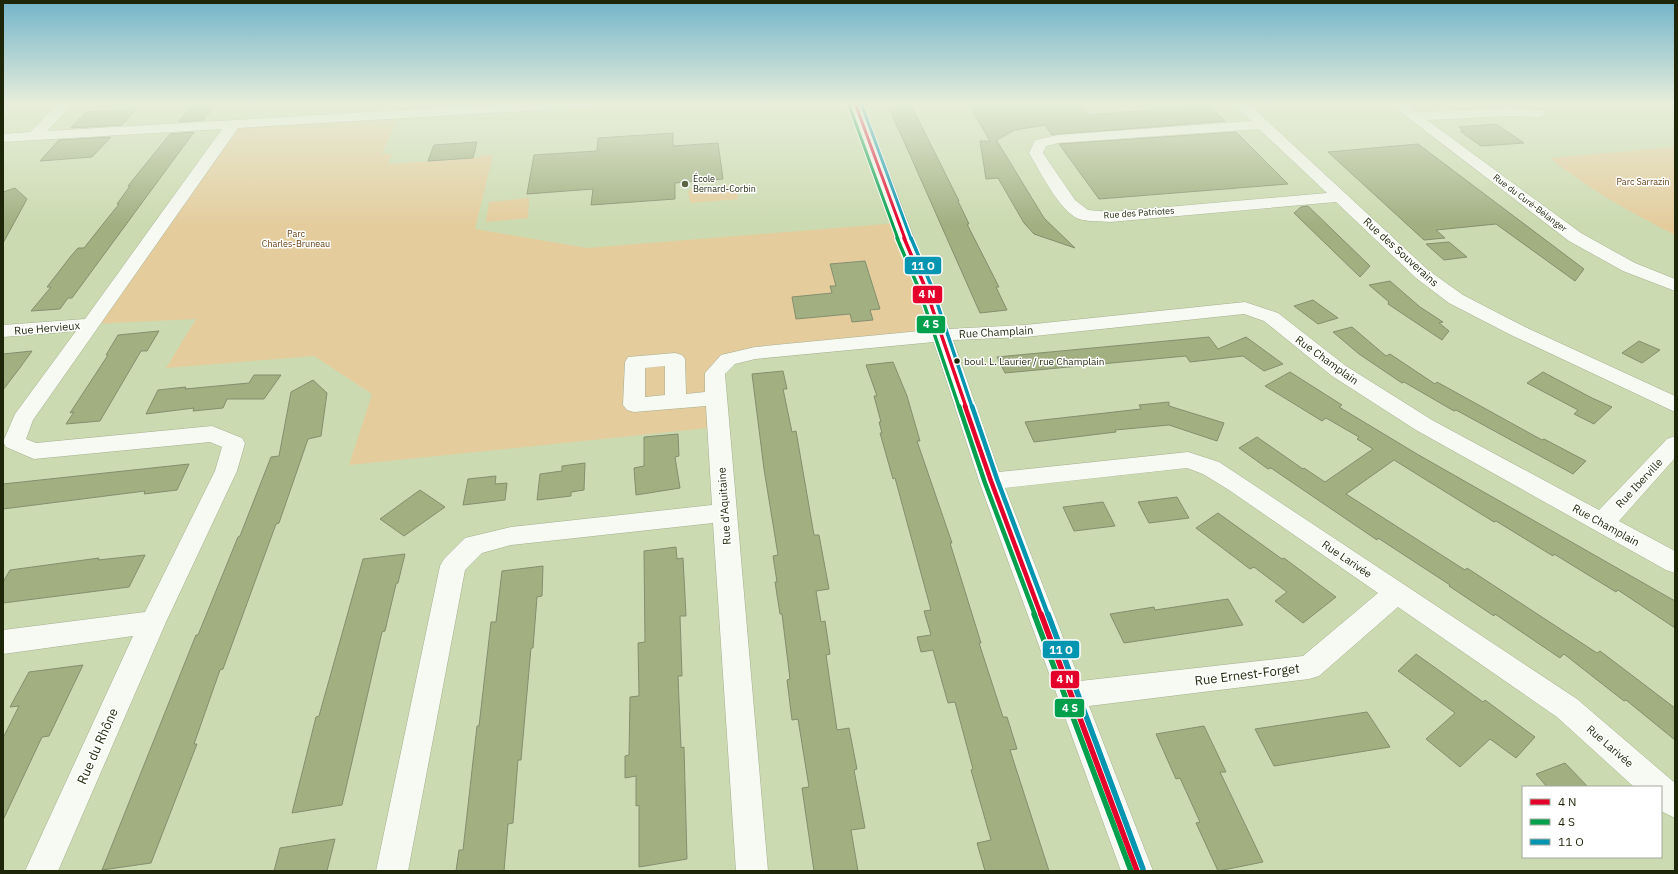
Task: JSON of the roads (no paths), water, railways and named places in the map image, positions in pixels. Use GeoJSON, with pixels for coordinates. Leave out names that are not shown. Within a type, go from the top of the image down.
{"type":"FeatureCollection","features":[{"type":"Feature","properties":{"kind":"street"},"geometry":{"type":"LineString","coordinates":[[92,324],[219,144]]}},
{"type":"Feature","properties":{"kind":"street"},"geometry":{"type":"LineString","coordinates":[[870,144],[941,335],[991,481],[1137,871]]}},
{"type":"Feature","properties":{"kind":"street","name":"Rue des Patriotes"},"geometry":{"type":"LineString","coordinates":[[1040,144],[1036,153],[1069,203],[1084,215],[1110,217],[1339,197]]}},
{"type":"Feature","properties":{"kind":"street","name":"Rue des Souverains"},"geometry":{"type":"LineString","coordinates":[[1284,144],[1422,274],[1456,299],[1518,331],[1675,405]]}},
{"type":"Feature","properties":{"kind":"street","name":"Rue du Curé-Bélanger"},"geometry":{"type":"LineString","coordinates":[[1451,144],[1575,237],[1629,267],[1675,286]]}},
{"type":"Feature","properties":{"kind":"street","name":"Rue Champlain"},"geometry":{"type":"LineString","coordinates":[[941,335],[1025,331],[1245,308],[1271,317],[1302,344],[1424,425],[1675,563]]}},
{"type":"Feature","properties":{"kind":"street","name":"Rue Hervieux"},"geometry":{"type":"LineString","coordinates":[[3,332],[92,324]]}},
{"type":"Feature","properties":{"kind":"street","name":"Rue du Rhône"},"geometry":{"type":"LineString","coordinates":[[41,871],[153,622],[226,471],[234,443],[212,434],[34,451],[14,442],[23,419],[92,324]]}},
{"type":"Feature","properties":{"kind":"street","name":"Rue d'Aquitaine"},"geometry":{"type":"LineString","coordinates":[[752,871],[715,373],[728,359],[755,353],[941,335]]}},
{"type":"Feature","properties":{"kind":"street"},"geometry":{"type":"LineString","coordinates":[[676,401],[716,398]]}},
{"type":"Feature","properties":{"kind":"street","name":"Rue Iberville"},"geometry":{"type":"LineString","coordinates":[[1602,523],[1675,444]]}},
{"type":"Feature","properties":{"kind":"street","name":"Rue Larivée"},"geometry":{"type":"LineString","coordinates":[[991,481],[1188,460],[1211,468],[1237,484],[1567,708],[1656,786]]}},
{"type":"Feature","properties":{"kind":"street"},"geometry":{"type":"LineString","coordinates":[[392,871],[452,566],[474,545],[511,536],[725,513]]}},
{"type":"Feature","properties":{"kind":"street","name":"Rue Ernest-Forget"},"geometry":{"type":"LineString","coordinates":[[1072,695],[1308,667],[1397,593]]}},
{"type":"Feature","properties":{"kind":"street"},"geometry":{"type":"LineString","coordinates":[[3,642],[153,622]]}},
{"type":"Feature","properties":{"kind":"street"},"geometry":{"type":"LineString","coordinates":[[1662,792],[1675,803]]}},
{"type":"Feature","properties":{"kind":"place","name":"École Bernard-Corbin"},"geometry":{"type":"Point","coordinates":[685,184]}},
{"type":"Feature","properties":{"kind":"place","name":"boul. L. Laurier / rue Champlain"},"geometry":{"type":"Point","coordinates":[957,361]}},
{"type":"Feature","properties":{"kind":"park label","name":"Parc Sarrazin"},"geometry":{"type":"Point","coordinates":[1643,182]}},
{"type":"Feature","properties":{"kind":"park label","name":"Parc Charles-Bruneau"},"geometry":{"type":"Point","coordinates":[296,240]}}]}
